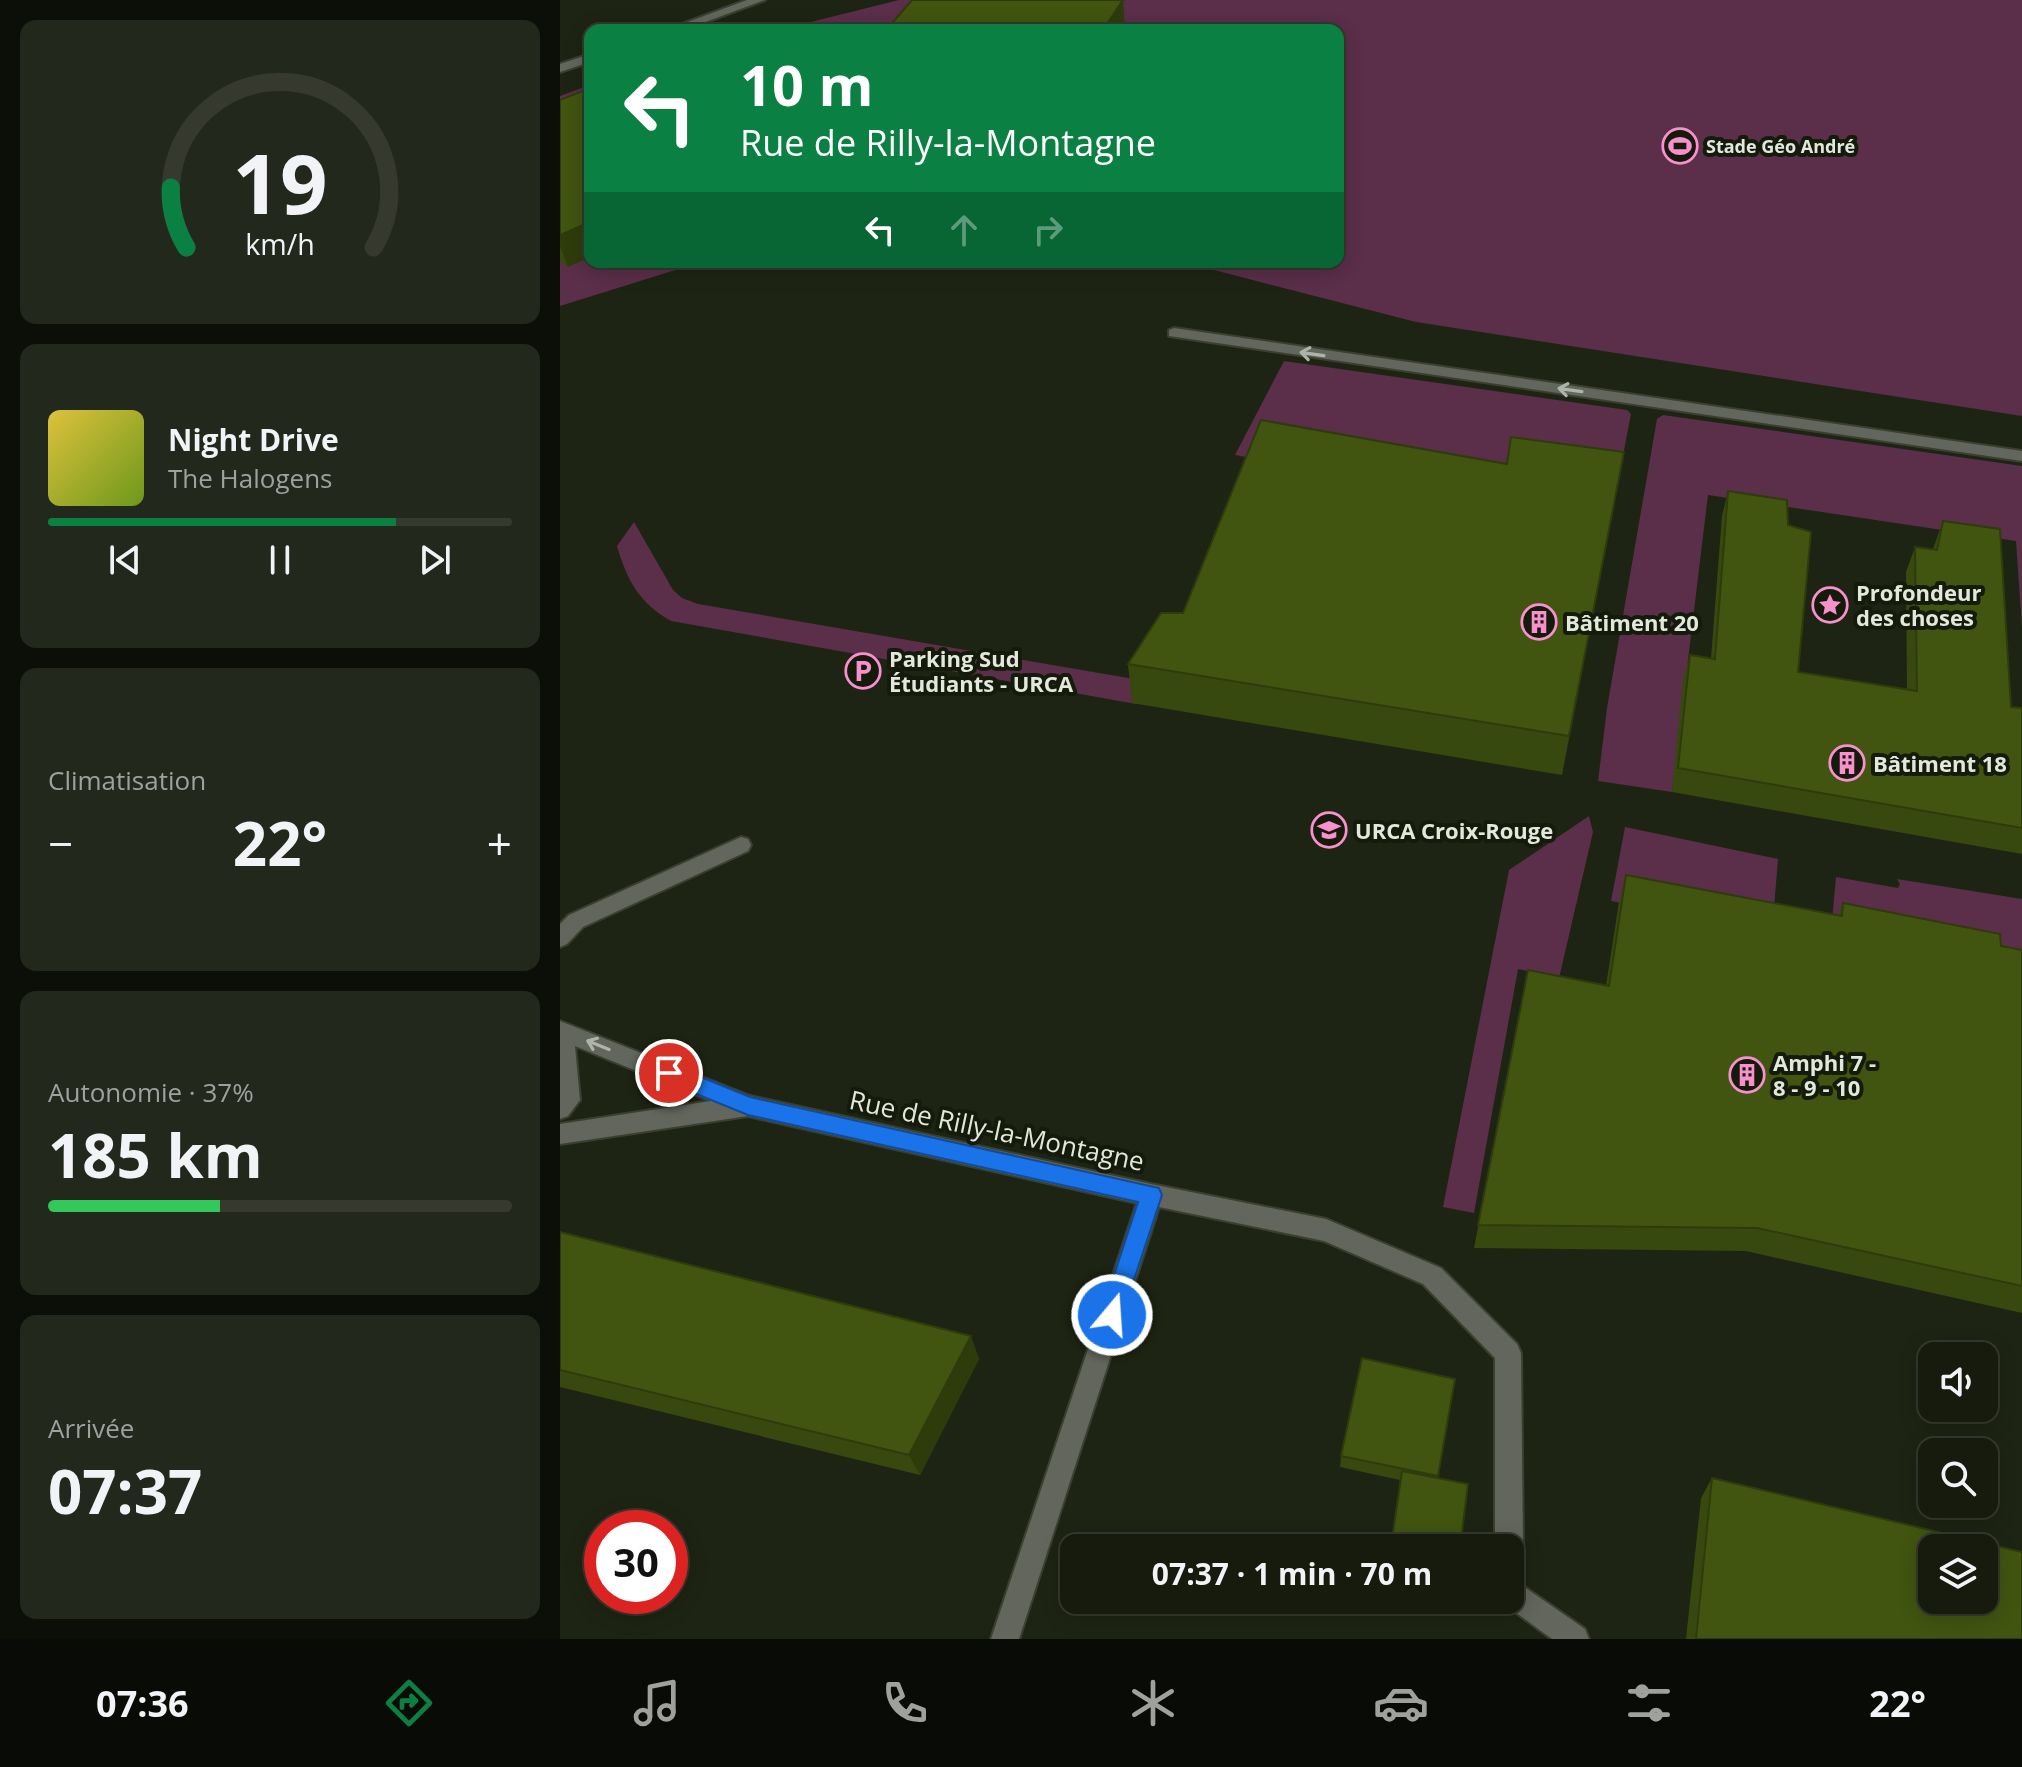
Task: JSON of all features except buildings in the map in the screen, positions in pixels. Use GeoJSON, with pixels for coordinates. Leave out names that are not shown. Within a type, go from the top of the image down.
{"type":"FeatureCollection","features":[{"type":"Feature","properties":{"kind":"street"},"geometry":{"type":"LineString","coordinates":[[689,24],[759,0]]}},
{"type":"Feature","properties":{"kind":"street"},"geometry":{"type":"LineString","coordinates":[[560,68],[584,60]]}},
{"type":"Feature","properties":{"kind":"street"},"geometry":{"type":"LineString","coordinates":[[1174,333],[2022,456]]}},
{"type":"Feature","properties":{"kind":"street"},"geometry":{"type":"LineString","coordinates":[[560,938],[576,921],[741,845]]}},
{"type":"Feature","properties":{"kind":"street","name":"Rue de Rilly-la-Montagne"},"geometry":{"type":"LineString","coordinates":[[560,1109],[569,1100],[561,1030],[748,1106],[1151,1195],[1005,1639]]}},
{"type":"Feature","properties":{"kind":"street","name":"Rue de Rilly-la-Montagne"},"geometry":{"type":"LineString","coordinates":[[560,1134],[748,1106]]}},
{"type":"Feature","properties":{"kind":"street"},"geometry":{"type":"LineString","coordinates":[[1151,1195],[1326,1230],[1432,1276],[1508,1353],[1509,1534]]}},
{"type":"Feature","properties":{"kind":"street"},"geometry":{"type":"LineString","coordinates":[[1524,1601],[1575,1639]]}},
{"type":"Feature","properties":{"kind":"shaded area","name":"Stade Géo André"},"geometry":{"type":"Polygon","coordinates":[[[899,0],[2022,0],[2022,416],[1416,322],[1206,268],[1344,268],[1344,24],[803,24],[899,0]]]}},
{"type":"Feature","properties":{"kind":"shaded area"},"geometry":{"type":"Polygon","coordinates":[[[584,87],[584,268],[682,268],[560,306],[560,96],[584,87]]]}},
{"type":"Feature","properties":{"kind":"shaded area"},"geometry":{"type":"Polygon","coordinates":[[[1284,361],[1627,410],[1631,414],[1616,492],[1438,492],[1235,455],[1284,361]]]}},
{"type":"Feature","properties":{"kind":"shaded area"},"geometry":{"type":"Polygon","coordinates":[[[1663,415],[2022,466],[2022,628],[2016,541],[1708,495],[1672,792],[1598,781],[1607,708],[1657,419],[1663,415]]]}},
{"type":"Feature","properties":{"kind":"shaded area"},"geometry":{"type":"Polygon","coordinates":[[[634,522],[673,590],[682,598],[698,604],[1146,681],[1136,704],[671,621],[642,598],[621,558],[617,546],[634,522]]]}},
{"type":"Feature","properties":{"kind":"shaded area"},"geometry":{"type":"Polygon","coordinates":[[[1589,816],[1593,832],[1559,978],[1518,969],[1474,1213],[1443,1207],[1509,870],[1589,816]]]}},
{"type":"Feature","properties":{"kind":"shaded area"},"geometry":{"type":"Polygon","coordinates":[[[1625,827],[1778,859],[1772,932],[1611,901],[1625,827]]]}},
{"type":"Feature","properties":{"kind":"shaded area"},"geometry":{"type":"Polygon","coordinates":[[[1836,877],[1898,888],[1900,884],[1897,879],[2022,899],[2022,1112],[1831,931],[1836,877]]]}},
{"type":"Feature","properties":{"kind":"place","name":"Stade Géo André"},"geometry":{"type":"Point","coordinates":[1680,146]}},
{"type":"Feature","properties":{"kind":"place","name":"Profondeur des choses"},"geometry":{"type":"Point","coordinates":[1830,605]}},
{"type":"Feature","properties":{"kind":"place","name":"Bâtiment 20"},"geometry":{"type":"Point","coordinates":[1539,622]}},
{"type":"Feature","properties":{"kind":"place","name":"Parking Sud Étudiants - URCA"},"geometry":{"type":"Point","coordinates":[863,671]}},
{"type":"Feature","properties":{"kind":"place","name":"Bâtiment 18"},"geometry":{"type":"Point","coordinates":[1847,763]}},
{"type":"Feature","properties":{"kind":"place","name":"URCA Croix-Rouge"},"geometry":{"type":"Point","coordinates":[1329,830]}},
{"type":"Feature","properties":{"kind":"place","name":"Amphi 7 - 8 - 9 - 10"},"geometry":{"type":"Point","coordinates":[1747,1075]}},
{"type":"Feature","properties":{"kind":"route"},"geometry":{"type":"LineString","coordinates":[[669,1073],[748,1106],[1151,1195],[1112,1315]]}}]}
